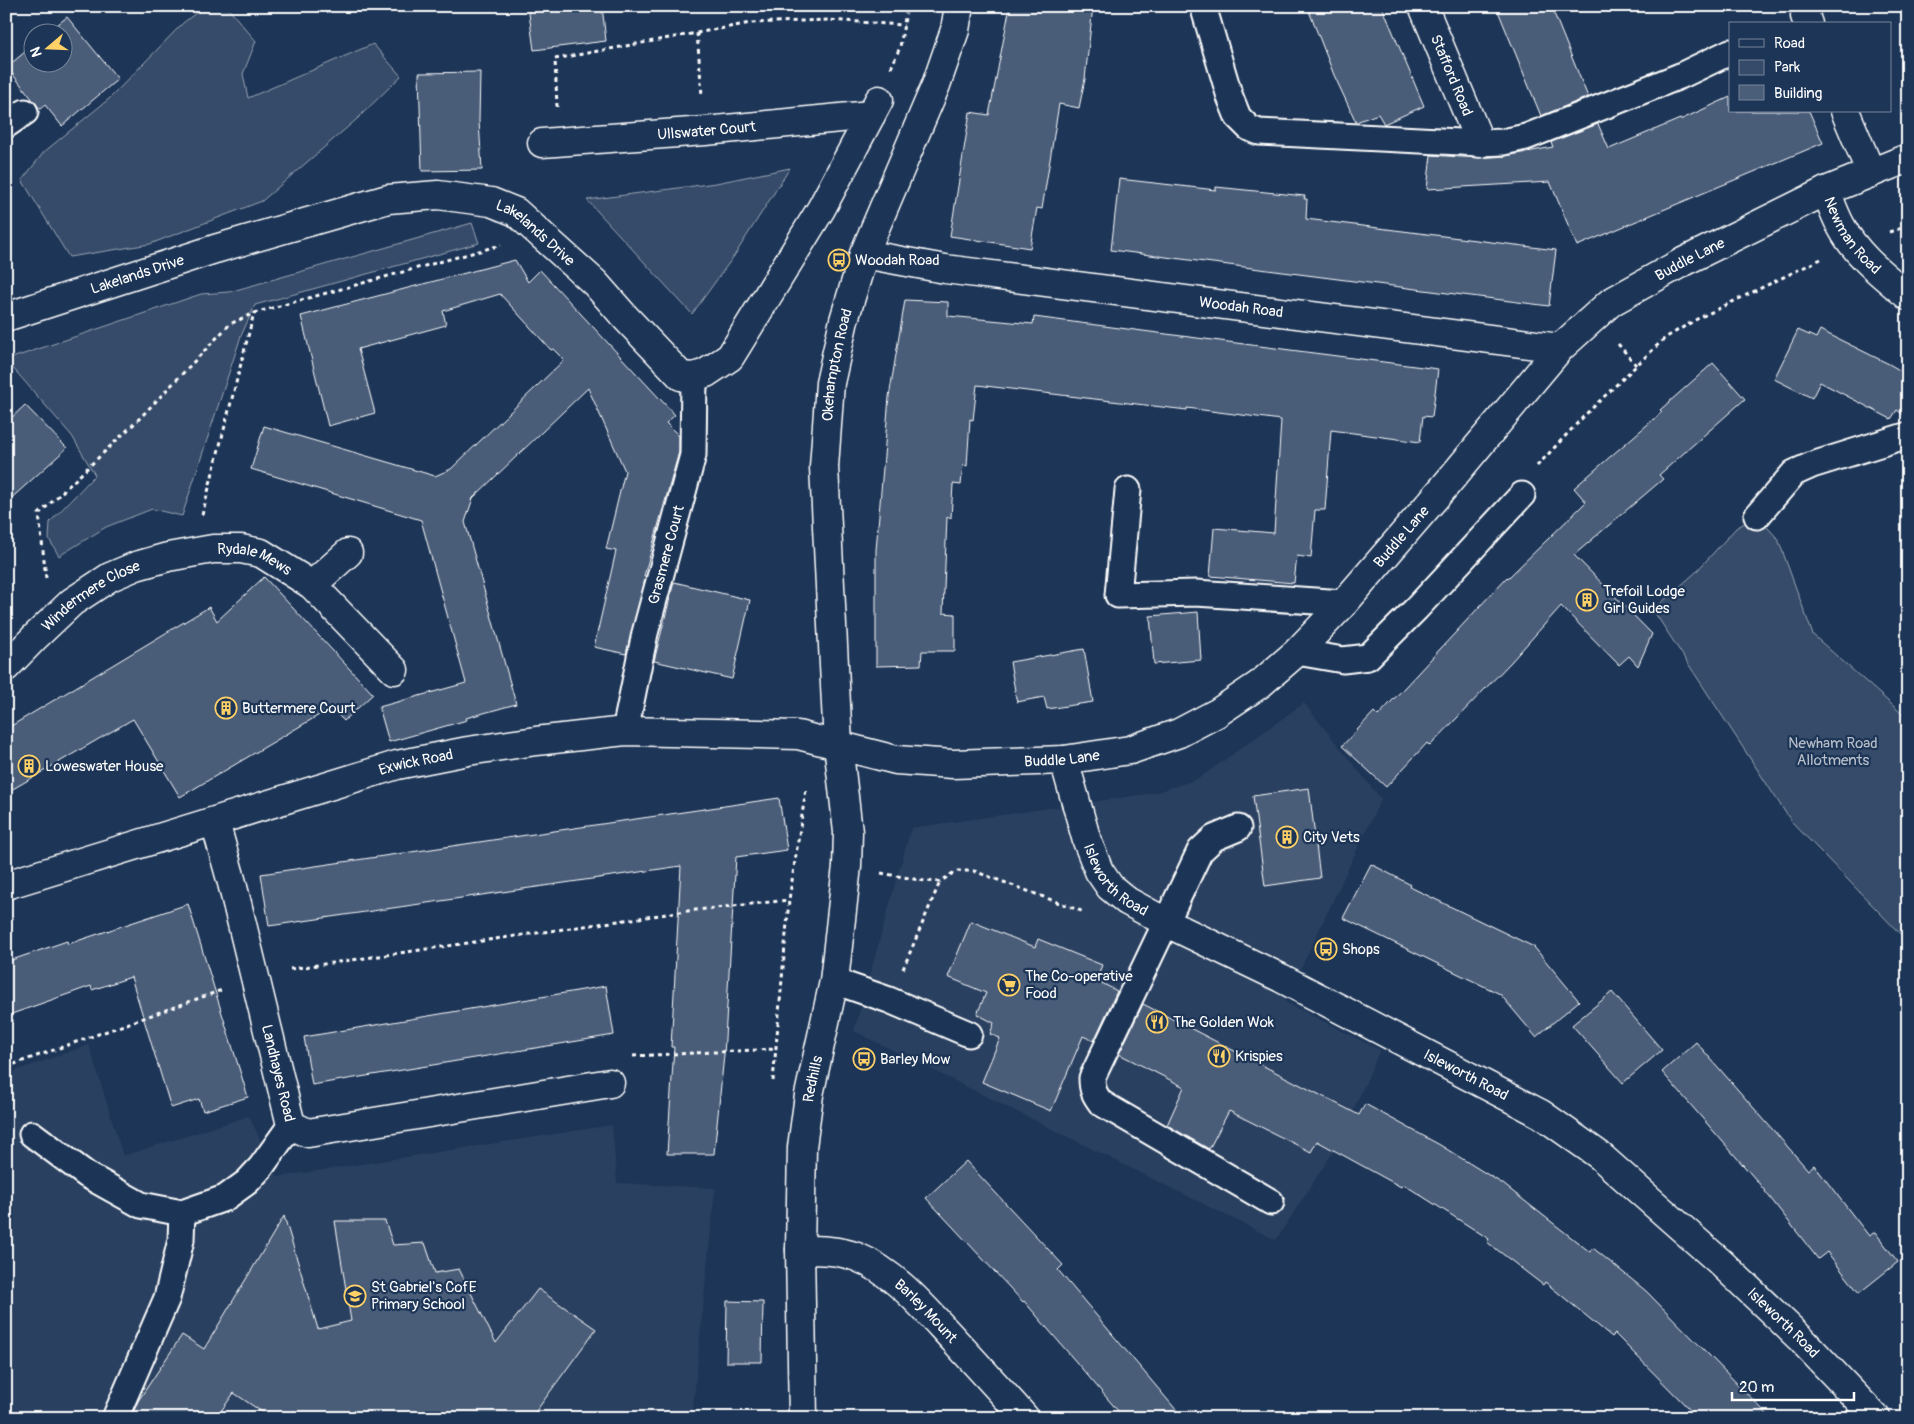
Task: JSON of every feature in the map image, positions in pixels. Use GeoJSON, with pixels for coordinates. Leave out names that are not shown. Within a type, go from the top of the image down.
{"type":"FeatureCollection","features":[{"type":"Feature","properties":{"kind":"street","name":"Okehampton Road"},"geometry":{"type":"LineString","coordinates":[[838,744],[824,467],[830,383],[844,320],[864,254],[936,85],[955,30],[959,6]]}},
{"type":"Feature","properties":{"kind":"street","name":"Stafford Road"},"geometry":{"type":"LineString","coordinates":[[1423,6],[1480,143]]}},
{"type":"Feature","properties":{"kind":"street","name":"Ullswater Court"},"geometry":{"type":"LineString","coordinates":[[550,142],[705,131],[875,107]]}},
{"type":"Feature","properties":{"kind":"street"},"geometry":{"type":"LineString","coordinates":[[694,377],[706,373],[730,356],[822,210],[875,107]]}},
{"type":"Feature","properties":{"kind":"street"},"geometry":{"type":"LineString","coordinates":[[1845,112],[1870,173]]}},
{"type":"Feature","properties":{"kind":"street","name":"Buddle Lane"},"geometry":{"type":"LineString","coordinates":[[838,744],[896,760],[953,764],[1064,760],[1130,750],[1196,725],[1260,684],[1297,652],[1344,603],[1560,348],[1611,302],[1683,262],[1826,191],[1908,158]]}},
{"type":"Feature","properties":{"kind":"street","name":"Newman Road"},"geometry":{"type":"LineString","coordinates":[[1826,191],[1842,228],[1853,243],[1872,266],[1908,296]]}},
{"type":"Feature","properties":{"kind":"street","name":"Lakelands Drive"},"geometry":{"type":"LineString","coordinates":[[6,317],[215,249],[388,199],[438,195],[491,202],[516,212],[595,283],[625,318],[681,376],[694,377]]}},
{"type":"Feature","properties":{"kind":"street","name":"Woodah Road"},"geometry":{"type":"LineString","coordinates":[[864,254],[945,269],[1560,348]]}},
{"type":"Feature","properties":{"kind":"street","name":"Rydale Mews"},"geometry":{"type":"LineString","coordinates":[[193,552],[213,549],[241,549],[261,553],[312,585],[394,670]]}},
{"type":"Feature","properties":{"kind":"street","name":"Windermere Close"},"geometry":{"type":"LineString","coordinates":[[6,667],[34,637],[72,602],[110,577],[136,566],[193,552]]}},
{"type":"Feature","properties":{"kind":"street"},"geometry":{"type":"LineString","coordinates":[[312,585],[348,553]]}},
{"type":"Feature","properties":{"kind":"street","name":"Exwick Road"},"geometry":{"type":"LineString","coordinates":[[6,885],[397,765],[468,750],[625,732],[798,735],[838,744]]}},
{"type":"Feature","properties":{"kind":"street","name":"Redhills"},"geometry":{"type":"LineString","coordinates":[[803,1418],[800,1250],[802,1147],[809,1095],[834,980],[847,866],[848,832],[838,744]]}},
{"type":"Feature","properties":{"kind":"street","name":"Isleworth Road"},"geometry":{"type":"LineString","coordinates":[[1064,760],[1087,842],[1099,871],[1110,887],[1127,901],[1281,978],[1541,1114],[1599,1155],[1719,1261],[1801,1338],[1876,1418]]}},
{"type":"Feature","properties":{"kind":"street","name":"Landhayes Road"},"geometry":{"type":"LineString","coordinates":[[215,822],[291,1124],[308,1133],[610,1083]]}},
{"type":"Feature","properties":{"kind":"street","name":"Barley Mount"},"geometry":{"type":"LineString","coordinates":[[800,1250],[836,1250],[857,1257],[881,1270],[901,1286],[934,1318],[1025,1418]]}},
{"type":"Feature","properties":{"kind":"lane"},"geometry":{"type":"LineString","coordinates":[[1203,6],[1230,97],[1238,117],[1249,128],[1260,132],[1480,143],[1503,142],[1526,136],[1680,76],[1729,52]]}},
{"type":"Feature","properties":{"kind":"lane","name":"Grasmere Court"},"geometry":{"type":"LineString","coordinates":[[625,732],[645,633],[693,454],[694,377]]}},
{"type":"Feature","properties":{"kind":"lane"},"geometry":{"type":"LineString","coordinates":[[1757,516],[1794,473],[1812,465],[1908,435]]}},
{"type":"Feature","properties":{"kind":"lane"},"geometry":{"type":"LineString","coordinates":[[1128,490],[1118,595],[1196,592],[1344,603]]}},
{"type":"Feature","properties":{"kind":"lane"},"geometry":{"type":"LineString","coordinates":[[1297,652],[1342,660],[1368,657],[1416,609],[1522,495]]}},
{"type":"Feature","properties":{"kind":"lane"},"geometry":{"type":"LineString","coordinates":[[1238,828],[1214,838],[1200,852],[1165,921],[1092,1078],[1092,1087],[1101,1103],[1271,1202]]}},
{"type":"Feature","properties":{"kind":"lane"},"geometry":{"type":"LineString","coordinates":[[834,980],[889,1000],[969,1034]]}},
{"type":"Feature","properties":{"kind":"lane"},"geometry":{"type":"LineString","coordinates":[[32,1134],[87,1175],[141,1206],[182,1212],[225,1198],[247,1182],[261,1167],[291,1124]]}},
{"type":"Feature","properties":{"kind":"lane"},"geometry":{"type":"LineString","coordinates":[[115,1418],[167,1298],[181,1240],[182,1212]]}},
{"type":"Feature","properties":{"kind":"path"},"geometry":{"type":"LineString","coordinates":[[875,107],[900,47],[907,6]]}},
{"type":"Feature","properties":{"kind":"path"},"geometry":{"type":"LineString","coordinates":[[550,142],[555,59],[751,23],[827,20],[904,25]]}},
{"type":"Feature","properties":{"kind":"path"},"geometry":{"type":"LineString","coordinates":[[697,33],[705,131]]}},
{"type":"Feature","properties":{"kind":"path"},"geometry":{"type":"LineString","coordinates":[[44,568],[39,514],[137,421],[230,324],[254,313],[540,234]]}},
{"type":"Feature","properties":{"kind":"path"},"geometry":{"type":"LineString","coordinates":[[1522,495],[1532,471],[1665,338],[1698,319],[1853,243]]}},
{"type":"Feature","properties":{"kind":"path"},"geometry":{"type":"LineString","coordinates":[[193,552],[254,313]]}},
{"type":"Feature","properties":{"kind":"path"},"geometry":{"type":"LineString","coordinates":[[1617,343],[1636,365]]}},
{"type":"Feature","properties":{"kind":"path"},"geometry":{"type":"LineString","coordinates":[[773,1085],[789,900],[806,784],[798,735]]}},
{"type":"Feature","properties":{"kind":"path"},"geometry":{"type":"LineString","coordinates":[[847,866],[925,881],[940,882]]}},
{"type":"Feature","properties":{"kind":"path"},"geometry":{"type":"LineString","coordinates":[[889,1000],[940,882],[956,871],[974,871],[1087,913],[1127,901]]}},
{"type":"Feature","properties":{"kind":"path"},"geometry":{"type":"LineString","coordinates":[[6,1067],[254,978],[324,963],[687,910],[789,900]]}},
{"type":"Feature","properties":{"kind":"path"},"geometry":{"type":"LineString","coordinates":[[610,1083],[608,1057],[776,1049]]}},
{"type":"Feature","properties":{"kind":"shaded area"},"geometry":{"type":"Polygon","coordinates":[[[1304,703],[1381,799],[1285,1002],[1380,1050],[1337,1146],[1276,1240],[854,1031],[911,828],[1154,793],[1198,779],[1304,703]]]}},
{"type":"Feature","properties":{"kind":"shaded area","name":"St Gabriel's CofE Primary School"},"geometry":{"type":"Polygon","coordinates":[[[89,1045],[123,1156],[249,1116],[278,1177],[612,1125],[617,1183],[715,1188],[692,1418],[13,1418],[6,1404],[6,1074],[89,1045]]]}},
{"type":"Feature","properties":{"kind":"green space"},"geometry":{"type":"Polygon","coordinates":[[[205,6],[226,6],[256,41],[243,74],[248,98],[373,44],[401,76],[357,119],[262,201],[150,244],[69,257],[22,180],[44,152],[110,98],[183,23],[205,6]]]}},
{"type":"Feature","properties":{"kind":"green space"},"geometry":{"type":"Polygon","coordinates":[[[790,168],[734,256],[692,314],[587,200],[716,183],[790,168]]]}},
{"type":"Feature","properties":{"kind":"green space"},"geometry":{"type":"Polygon","coordinates":[[[472,223],[479,243],[255,305],[241,336],[182,516],[152,509],[106,527],[59,556],[49,539],[50,522],[95,475],[72,436],[6,360],[201,294],[229,292],[472,223]]]}},
{"type":"Feature","properties":{"kind":"green space","name":"Newham Road Allotments"},"geometry":{"type":"Polygon","coordinates":[[[1757,516],[1778,539],[1813,635],[1908,719],[1908,942],[1791,821],[1653,610],[1695,573],[1736,528],[1757,516]]]}},
{"type":"Feature","properties":{"kind":"building"},"geometry":{"type":"Polygon","coordinates":[[[528,6],[602,6],[606,41],[534,50],[528,6]]]}},
{"type":"Feature","properties":{"kind":"building"},"geometry":{"type":"Polygon","coordinates":[[[1010,6],[1093,6],[1085,79],[1079,108],[1059,104],[1042,209],[1037,208],[1030,248],[950,236],[970,112],[989,115],[1010,6]]]}},
{"type":"Feature","properties":{"kind":"building"},"geometry":{"type":"Polygon","coordinates":[[[1307,6],[1382,6],[1424,106],[1384,124],[1378,114],[1356,122],[1334,75],[1307,6]]]}},
{"type":"Feature","properties":{"kind":"building"},"geometry":{"type":"Polygon","coordinates":[[[1496,6],[1551,6],[1588,97],[1541,116],[1496,6]]]}},
{"type":"Feature","properties":{"kind":"building"},"geometry":{"type":"Polygon","coordinates":[[[67,17],[71,22],[61,22],[67,17]]]}},
{"type":"Feature","properties":{"kind":"building"},"geometry":{"type":"Polygon","coordinates":[[[72,23],[118,79],[62,126],[45,105],[40,109],[7,67],[22,54],[22,72],[72,72],[72,23]]]}},
{"type":"Feature","properties":{"kind":"building"},"geometry":{"type":"Polygon","coordinates":[[[480,72],[479,121],[482,170],[422,171],[419,73],[480,72]]]}},
{"type":"Feature","properties":{"kind":"building"},"geometry":{"type":"Polygon","coordinates":[[[1729,97],[1729,112],[1809,112],[1823,143],[1577,246],[1550,182],[1427,189],[1431,155],[1478,158],[1506,156],[1553,147],[1551,142],[1598,124],[1609,149],[1729,97]]]}},
{"type":"Feature","properties":{"kind":"building"},"geometry":{"type":"Polygon","coordinates":[[[1119,179],[1216,190],[1216,187],[1305,196],[1304,199],[1307,199],[1306,219],[1556,250],[1549,306],[1111,250],[1119,179]]]}},
{"type":"Feature","properties":{"kind":"building"},"geometry":{"type":"Polygon","coordinates":[[[515,260],[528,282],[540,270],[675,415],[666,423],[679,436],[679,452],[644,576],[646,576],[626,654],[594,647],[616,551],[606,549],[625,471],[588,388],[473,498],[465,522],[516,704],[389,742],[379,707],[466,683],[421,520],[251,469],[264,426],[435,476],[451,469],[564,360],[553,349],[551,350],[500,294],[443,311],[446,325],[358,349],[375,413],[328,426],[301,316],[515,260]]]}},
{"type":"Feature","properties":{"kind":"building"},"geometry":{"type":"Polygon","coordinates":[[[905,300],[948,302],[948,316],[1033,324],[1034,317],[1438,369],[1432,417],[1423,416],[1420,442],[1331,430],[1325,510],[1315,510],[1311,558],[1297,556],[1294,583],[1210,576],[1214,528],[1274,533],[1281,420],[977,385],[973,420],[970,419],[967,466],[963,465],[961,485],[953,484],[951,518],[947,517],[943,613],[955,614],[955,651],[922,651],[921,665],[876,666],[876,550],[889,397],[905,300]]]}},
{"type":"Feature","properties":{"kind":"building"},"geometry":{"type":"Polygon","coordinates":[[[1798,330],[1816,338],[1820,330],[1908,375],[1908,418],[1897,410],[1891,419],[1820,382],[1812,398],[1774,379],[1798,330]]]}},
{"type":"Feature","properties":{"kind":"building"},"geometry":{"type":"Polygon","coordinates":[[[1713,363],[1745,399],[1659,475],[1663,479],[1574,555],[1652,634],[1638,666],[1629,656],[1619,665],[1561,606],[1511,662],[1430,746],[1427,743],[1386,787],[1342,746],[1374,712],[1378,716],[1507,577],[1586,502],[1574,488],[1662,412],[1660,410],[1713,363]]]}},
{"type":"Feature","properties":{"kind":"building"},"geometry":{"type":"Polygon","coordinates":[[[25,405],[67,448],[6,503],[6,423],[25,405]]]}},
{"type":"Feature","properties":{"kind":"building"},"geometry":{"type":"Polygon","coordinates":[[[264,577],[373,694],[344,721],[331,708],[180,797],[133,719],[6,793],[6,729],[209,607],[217,621],[264,577]]]}},
{"type":"Feature","properties":{"kind":"building"},"geometry":{"type":"Polygon","coordinates":[[[674,582],[750,600],[732,679],[654,661],[674,582]]]}},
{"type":"Feature","properties":{"kind":"building"},"geometry":{"type":"Polygon","coordinates":[[[1198,612],[1201,660],[1154,664],[1150,616],[1198,612]]]}},
{"type":"Feature","properties":{"kind":"building"},"geometry":{"type":"Polygon","coordinates":[[[1084,649],[1093,702],[1047,709],[1044,697],[1017,702],[1010,662],[1084,649]]]}},
{"type":"Feature","properties":{"kind":"building","name":"City Vets"},"geometry":{"type":"Polygon","coordinates":[[[1309,788],[1320,878],[1265,886],[1253,796],[1309,788]]]}},
{"type":"Feature","properties":{"kind":"building"},"geometry":{"type":"Polygon","coordinates":[[[779,798],[787,850],[736,857],[724,1055],[714,1154],[667,1154],[674,1047],[671,1047],[681,866],[269,926],[261,874],[779,798]]]}},
{"type":"Feature","properties":{"kind":"building"},"geometry":{"type":"Polygon","coordinates":[[[1371,864],[1411,885],[1410,887],[1534,947],[1579,1001],[1536,1037],[1500,994],[1343,918],[1371,864]]]}},
{"type":"Feature","properties":{"kind":"building"},"geometry":{"type":"Polygon","coordinates":[[[188,904],[248,1097],[203,1111],[199,1099],[171,1108],[131,977],[92,990],[91,986],[6,1016],[6,962],[67,941],[68,944],[188,904]]]}},
{"type":"Feature","properties":{"kind":"building"},"geometry":{"type":"Polygon","coordinates":[[[971,921],[1035,947],[1038,939],[1102,965],[1096,980],[1117,991],[1094,1041],[1083,1036],[1051,1111],[982,1082],[1000,1038],[990,1034],[994,1023],[977,1014],[986,993],[948,977],[971,921]]]}},
{"type":"Feature","properties":{"kind":"building"},"geometry":{"type":"Polygon","coordinates":[[[606,986],[614,1035],[312,1085],[304,1037],[606,986]]]}},
{"type":"Feature","properties":{"kind":"building"},"geometry":{"type":"Polygon","coordinates":[[[1612,992],[1662,1050],[1623,1083],[1572,1025],[1612,992]]]}},
{"type":"Feature","properties":{"kind":"building"},"geometry":{"type":"Polygon","coordinates":[[[1143,1004],[1359,1115],[1365,1104],[1440,1145],[1503,1184],[1590,1252],[1593,1248],[1646,1291],[1771,1418],[1698,1418],[1615,1334],[1612,1337],[1545,1282],[1543,1285],[1487,1242],[1489,1239],[1403,1184],[1401,1187],[1317,1141],[1311,1152],[1229,1111],[1209,1149],[1167,1125],[1184,1087],[1119,1054],[1143,1004]]]}},
{"type":"Feature","properties":{"kind":"building"},"geometry":{"type":"Polygon","coordinates":[[[1696,1042],[1808,1170],[1814,1165],[1869,1236],[1875,1232],[1898,1262],[1859,1293],[1827,1252],[1818,1259],[1757,1181],[1662,1072],[1696,1042]]]}},
{"type":"Feature","properties":{"kind":"building"},"geometry":{"type":"Polygon","coordinates":[[[966,1161],[1063,1265],[1058,1270],[1183,1418],[1124,1418],[1024,1301],[926,1198],[966,1161]]]}},
{"type":"Feature","properties":{"kind":"building"},"geometry":{"type":"Polygon","coordinates":[[[284,1216],[318,1329],[351,1321],[335,1221],[385,1221],[393,1245],[425,1243],[435,1273],[459,1269],[496,1343],[538,1289],[596,1329],[531,1418],[271,1418],[234,1393],[216,1418],[131,1418],[138,1401],[182,1335],[204,1349],[284,1216]]]}},
{"type":"Feature","properties":{"kind":"building"},"geometry":{"type":"Polygon","coordinates":[[[727,1301],[763,1302],[762,1362],[726,1362],[727,1301]]]}},
{"type":"Feature","properties":{"kind":"place","name":"Woodah Road"},"geometry":{"type":"Point","coordinates":[839,260]}},
{"type":"Feature","properties":{"kind":"place","name":"Trefoil Lodge Girl Guides"},"geometry":{"type":"Point","coordinates":[1587,600]}},
{"type":"Feature","properties":{"kind":"place","name":"Buttermere Court"},"geometry":{"type":"Point","coordinates":[226,708]}},
{"type":"Feature","properties":{"kind":"place","name":"Loweswater House"},"geometry":{"type":"Point","coordinates":[29,766]}},
{"type":"Feature","properties":{"kind":"place","name":"City Vets"},"geometry":{"type":"Point","coordinates":[1287,837]}},
{"type":"Feature","properties":{"kind":"place","name":"Shops"},"geometry":{"type":"Point","coordinates":[1326,949]}},
{"type":"Feature","properties":{"kind":"place","name":"The Co-operative Food"},"geometry":{"type":"Point","coordinates":[1009,985]}},
{"type":"Feature","properties":{"kind":"place","name":"The Golden Wok"},"geometry":{"type":"Point","coordinates":[1157,1022]}},
{"type":"Feature","properties":{"kind":"place","name":"Krispies"},"geometry":{"type":"Point","coordinates":[1219,1056]}},
{"type":"Feature","properties":{"kind":"place","name":"Barley Mow"},"geometry":{"type":"Point","coordinates":[864,1059]}},
{"type":"Feature","properties":{"kind":"place","name":"St Gabriel's CofE Primary School"},"geometry":{"type":"Point","coordinates":[355,1296]}}]}
